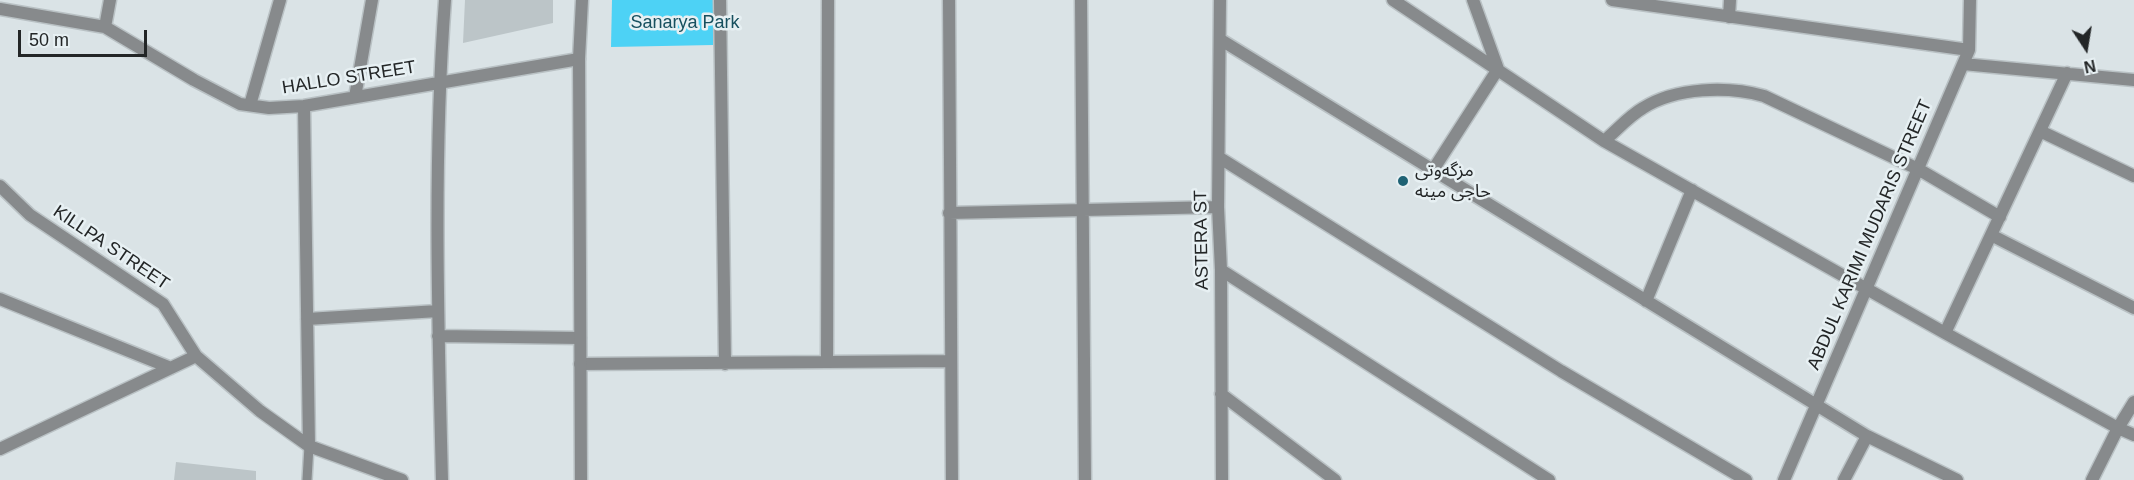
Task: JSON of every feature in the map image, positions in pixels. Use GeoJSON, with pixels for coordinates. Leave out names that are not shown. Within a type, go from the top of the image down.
{"type":"FeatureCollection","features":[{"type":"Feature","properties":{"kind":"street"},"geometry":{"type":"LineString","coordinates":[[105,27],[110,0]]}},
{"type":"Feature","properties":{"kind":"street"},"geometry":{"type":"LineString","coordinates":[[250,105],[280,0]]}},
{"type":"Feature","properties":{"kind":"street"},"geometry":{"type":"LineString","coordinates":[[355,97],[372,0]]}},
{"type":"Feature","properties":{"kind":"street"},"geometry":{"type":"LineString","coordinates":[[442,480],[438,336],[439,82],[445,0]]}},
{"type":"Feature","properties":{"kind":"street"},"geometry":{"type":"LineString","coordinates":[[581,480],[579,59],[582,0]]}},
{"type":"Feature","properties":{"kind":"street"},"geometry":{"type":"LineString","coordinates":[[720,0],[725,364]]}},
{"type":"Feature","properties":{"kind":"street"},"geometry":{"type":"LineString","coordinates":[[827,361],[828,0]]}},
{"type":"Feature","properties":{"kind":"street"},"geometry":{"type":"LineString","coordinates":[[950,0],[949,213],[952,480]]}},
{"type":"Feature","properties":{"kind":"street"},"geometry":{"type":"LineString","coordinates":[[1081,0],[1085,480]]}},
{"type":"Feature","properties":{"kind":"street","name":"ASTERA ST"},"geometry":{"type":"LineString","coordinates":[[1220,0],[1218,207],[1221,270],[1222,480]]}},
{"type":"Feature","properties":{"kind":"street"},"geometry":{"type":"LineString","coordinates":[[1393,0],[1604,141],[1945,333],[2134,435]]}},
{"type":"Feature","properties":{"kind":"street"},"geometry":{"type":"LineString","coordinates":[[1473,0],[1498,69]]}},
{"type":"Feature","properties":{"kind":"street"},"geometry":{"type":"LineString","coordinates":[[1612,0],[1969,50]]}},
{"type":"Feature","properties":{"kind":"street"},"geometry":{"type":"LineString","coordinates":[[1730,0],[1730,17]]}},
{"type":"Feature","properties":{"kind":"street","name":"ABDUL KARIMI MUDARIS STREET"},"geometry":{"type":"LineString","coordinates":[[1784,480],[1969,50],[1970,0]]}},
{"type":"Feature","properties":{"kind":"street","name":"HALLO STREET"},"geometry":{"type":"LineString","coordinates":[[0,9],[105,27],[194,80],[240,104],[269,108],[304,106],[579,59]]}},
{"type":"Feature","properties":{"kind":"street"},"geometry":{"type":"LineString","coordinates":[[1221,39],[1867,436],[1957,480]]}},
{"type":"Feature","properties":{"kind":"street"},"geometry":{"type":"LineString","coordinates":[[1963,64],[2134,80]]}},
{"type":"Feature","properties":{"kind":"street"},"geometry":{"type":"LineString","coordinates":[[1433,170],[1498,69]]}},
{"type":"Feature","properties":{"kind":"street"},"geometry":{"type":"LineString","coordinates":[[1945,333],[2067,73]]}},
{"type":"Feature","properties":{"kind":"street"},"geometry":{"type":"LineString","coordinates":[[1604,141],[1643,108],[1660,101],[1703,90],[1744,91],[1764,96],[1918,169],[2000,217]]}},
{"type":"Feature","properties":{"kind":"street"},"geometry":{"type":"LineString","coordinates":[[304,106],[309,446]]}},
{"type":"Feature","properties":{"kind":"street"},"geometry":{"type":"LineString","coordinates":[[2040,131],[2134,176]]}},
{"type":"Feature","properties":{"kind":"street"},"geometry":{"type":"LineString","coordinates":[[1220,158],[1561,371],[1746,480]]}},
{"type":"Feature","properties":{"kind":"street","name":"KILLPA STREET"},"geometry":{"type":"LineString","coordinates":[[0,186],[30,215],[163,304],[196,356],[260,411],[309,446],[402,480]]}},
{"type":"Feature","properties":{"kind":"street"},"geometry":{"type":"LineString","coordinates":[[1646,301],[1692,190]]}},
{"type":"Feature","properties":{"kind":"street"},"geometry":{"type":"LineString","coordinates":[[949,213],[1218,207]]}},
{"type":"Feature","properties":{"kind":"street"},"geometry":{"type":"LineString","coordinates":[[1991,235],[2134,308]]}},
{"type":"Feature","properties":{"kind":"street"},"geometry":{"type":"LineString","coordinates":[[1221,270],[1549,480]]}},
{"type":"Feature","properties":{"kind":"street"},"geometry":{"type":"LineString","coordinates":[[0,299],[171,368]]}},
{"type":"Feature","properties":{"kind":"street"},"geometry":{"type":"LineString","coordinates":[[307,319],[438,311]]}},
{"type":"Feature","properties":{"kind":"street"},"geometry":{"type":"LineString","coordinates":[[438,336],[580,338]]}},
{"type":"Feature","properties":{"kind":"street"},"geometry":{"type":"LineString","coordinates":[[0,450],[196,356]]}},
{"type":"Feature","properties":{"kind":"street"},"geometry":{"type":"LineString","coordinates":[[580,364],[950,361]]}},
{"type":"Feature","properties":{"kind":"street"},"geometry":{"type":"LineString","coordinates":[[1221,394],[1335,480]]}},
{"type":"Feature","properties":{"kind":"street"},"geometry":{"type":"LineString","coordinates":[[2092,480],[2134,402]]}},
{"type":"Feature","properties":{"kind":"street"},"geometry":{"type":"LineString","coordinates":[[1844,480],[1867,436]]}},
{"type":"Feature","properties":{"kind":"street"},"geometry":{"type":"LineString","coordinates":[[1074,480],[1095,480]]}},
{"type":"Feature","properties":{"kind":"lane"},"geometry":{"type":"LineString","coordinates":[[306,480],[309,446]]}},
{"type":"Feature","properties":{"kind":"green space","name":"Sanarya Park"},"geometry":{"type":"Polygon","coordinates":[[[612,0],[713,0],[713,45],[611,47],[612,0]]]}},
{"type":"Feature","properties":{"kind":"building"},"geometry":{"type":"Polygon","coordinates":[[[465,0],[553,0],[553,23],[463,43],[465,0]]]}},
{"type":"Feature","properties":{"kind":"building"},"geometry":{"type":"Polygon","coordinates":[[[176,462],[256,471],[256,480],[174,480],[176,462]]]}},
{"type":"Feature","properties":{"kind":"place","name":"مزگەوتی حاجی مینە"},"geometry":{"type":"Point","coordinates":[1403,181]}}]}
